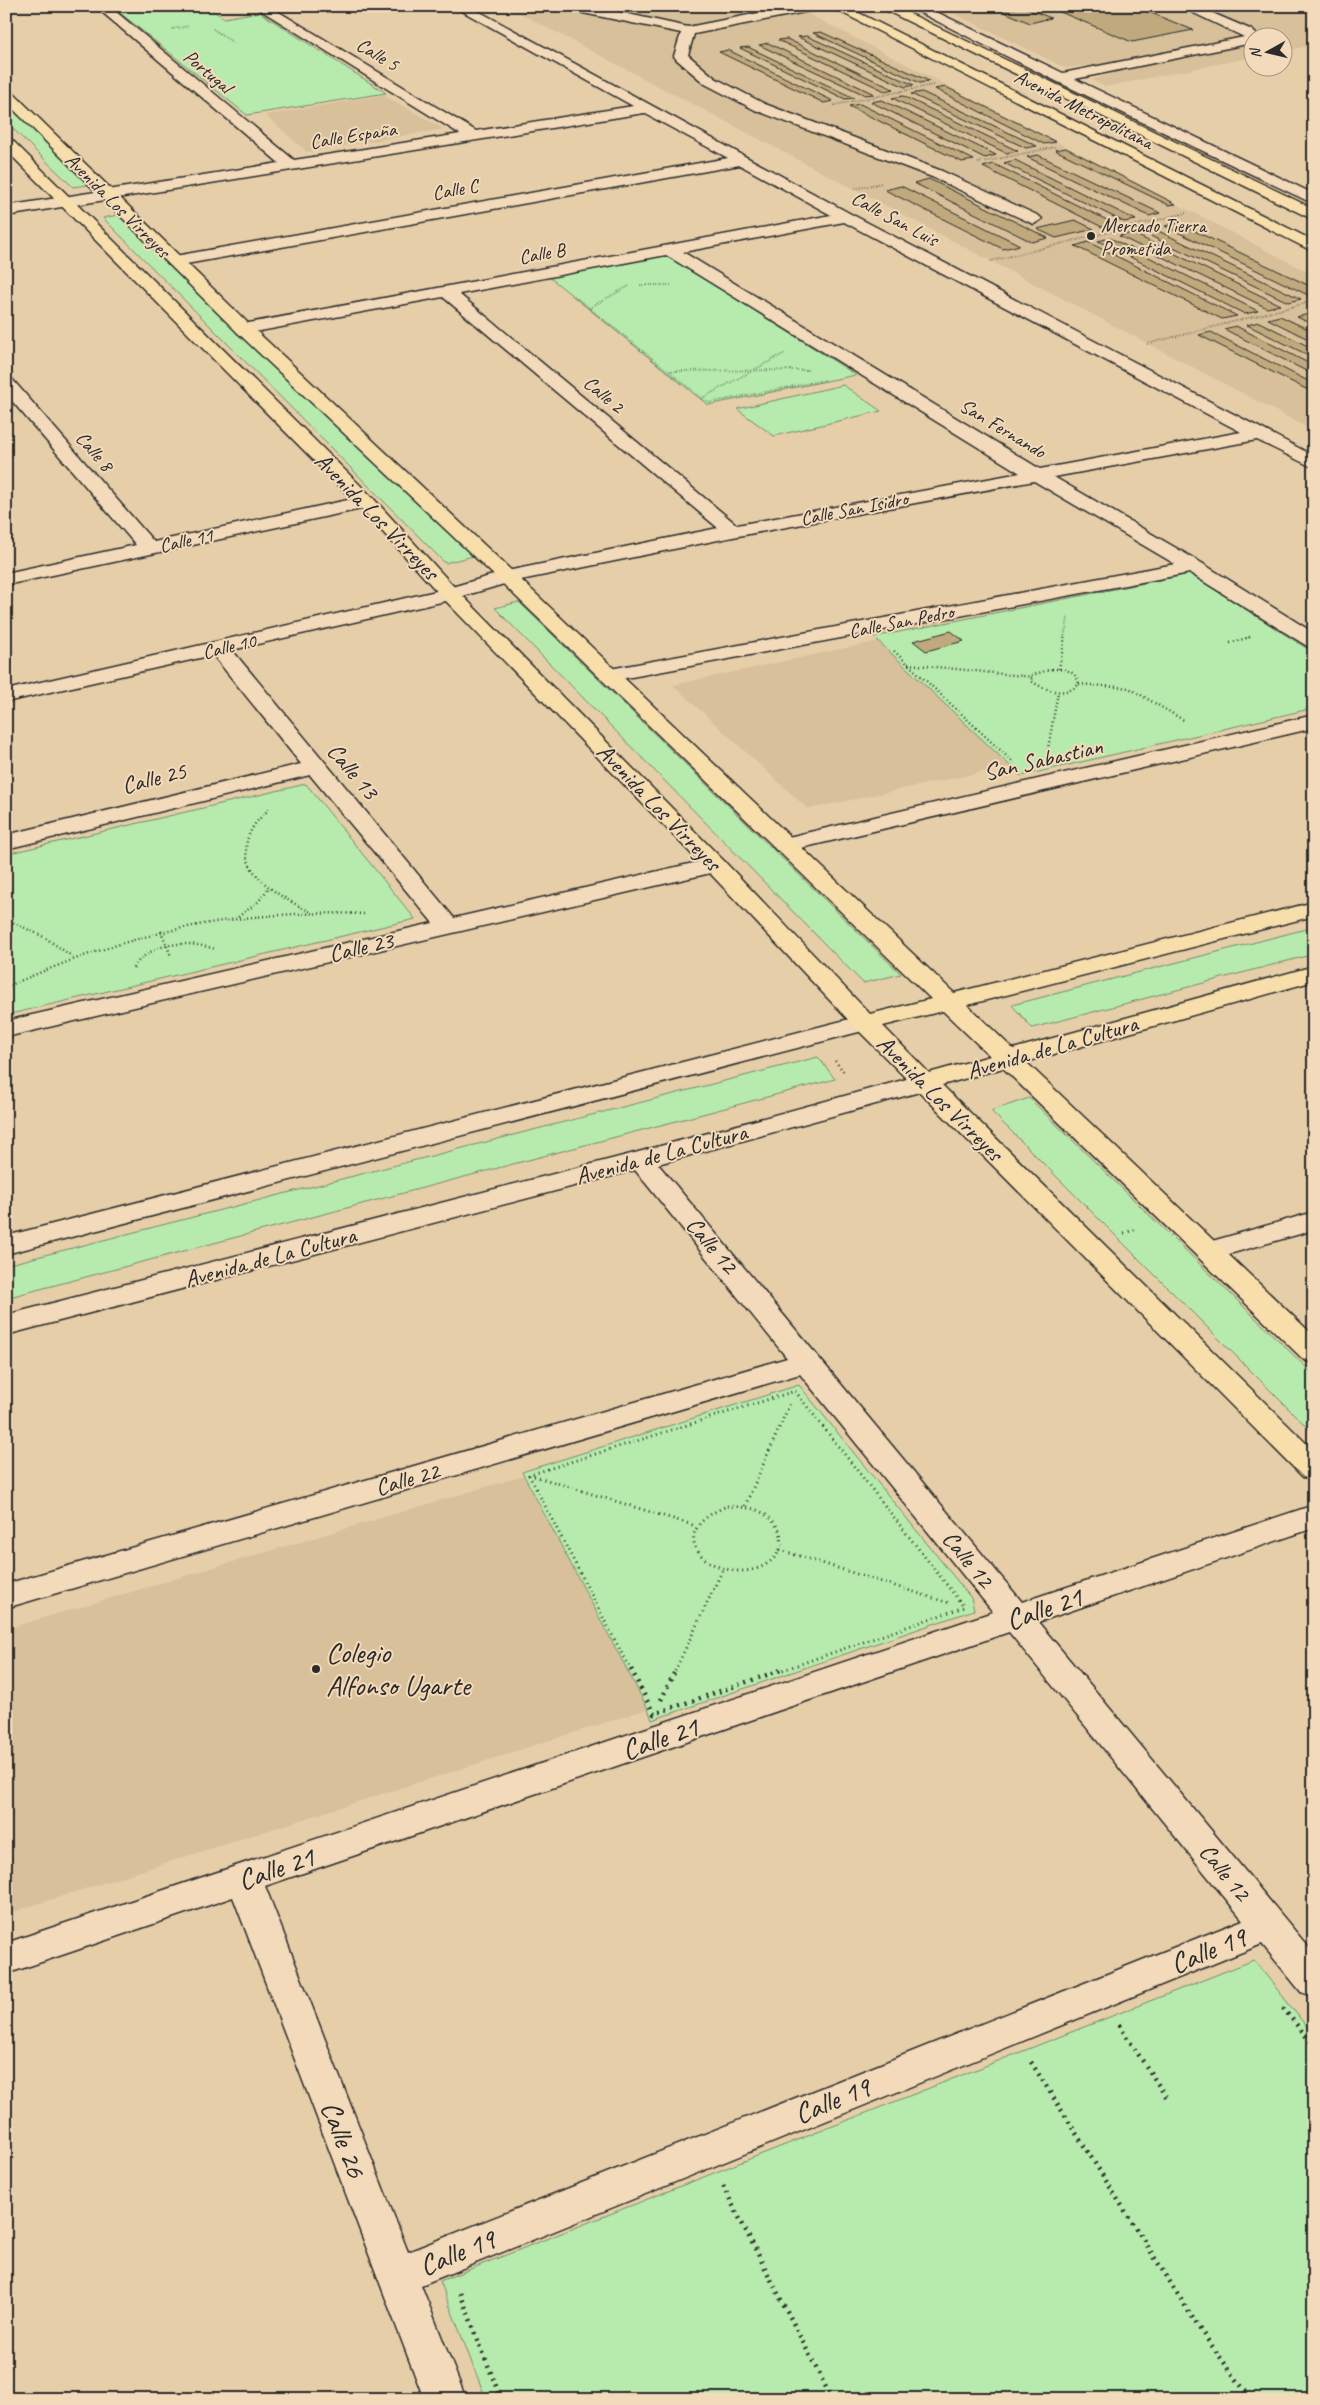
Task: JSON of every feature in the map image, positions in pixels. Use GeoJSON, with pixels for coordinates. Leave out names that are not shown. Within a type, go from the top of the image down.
{"type":"FeatureCollection","features":[{"type":"Feature","properties":{"kind":"main road","name":"Avenida Metropolitana"},"geometry":{"type":"LineString","coordinates":[[836,6],[1314,247]]}},
{"type":"Feature","properties":{"kind":"main road","name":"Avenida Metropolitana"},"geometry":{"type":"LineString","coordinates":[[883,6],[1314,216]]}},
{"type":"Feature","properties":{"kind":"main road","name":"Avenida Los Virreyes"},"geometry":{"type":"LineString","coordinates":[[6,94],[244,329],[508,577],[1314,1354]]}},
{"type":"Feature","properties":{"kind":"main road","name":"Avenida Los Virreyes"},"geometry":{"type":"LineString","coordinates":[[6,142],[366,502],[450,594],[715,865],[865,1023],[1085,1244],[1314,1469]]}},
{"type":"Feature","properties":{"kind":"main road"},"geometry":{"type":"LineString","coordinates":[[865,1023],[1314,909]]}},
{"type":"Feature","properties":{"kind":"main road","name":"Avenida de La Cultura"},"geometry":{"type":"LineString","coordinates":[[925,1082],[1314,973]]}},
{"type":"Feature","properties":{"kind":"street","name":"Portugal"},"geometry":{"type":"LineString","coordinates":[[101,6],[291,166]]}},
{"type":"Feature","properties":{"kind":"street","name":"Calle 5"},"geometry":{"type":"LineString","coordinates":[[260,6],[474,136]]}},
{"type":"Feature","properties":{"kind":"street","name":"Calle San Luis"},"geometry":{"type":"LineString","coordinates":[[459,6],[846,217],[1314,463]]}},
{"type":"Feature","properties":{"kind":"street"},"geometry":{"type":"LineString","coordinates":[[581,6],[588,10],[688,31],[815,6]]}},
{"type":"Feature","properties":{"kind":"street","name":"Avenida Metropolitana"},"geometry":{"type":"LineString","coordinates":[[913,6],[1314,200]]}},
{"type":"Feature","properties":{"kind":"street"},"geometry":{"type":"LineString","coordinates":[[1061,78],[1250,40],[1251,36],[1247,33],[1185,6]]}},
{"type":"Feature","properties":{"kind":"street"},"geometry":{"type":"LineString","coordinates":[[688,31],[681,56],[710,81],[760,107],[937,174],[1034,219]]}},
{"type":"Feature","properties":{"kind":"street","name":"Calle España"},"geometry":{"type":"LineString","coordinates":[[6,211],[648,108]]}},
{"type":"Feature","properties":{"kind":"street","name":"Calle C"},"geometry":{"type":"LineString","coordinates":[[175,261],[744,160]]}},
{"type":"Feature","properties":{"kind":"street","name":"Calle B"},"geometry":{"type":"LineString","coordinates":[[244,329],[670,252],[846,217]]}},
{"type":"Feature","properties":{"kind":"street","name":"San Fernando"},"geometry":{"type":"LineString","coordinates":[[670,252],[1035,474],[1193,566],[1314,642]]}},
{"type":"Feature","properties":{"kind":"street","name":"Calle 2"},"geometry":{"type":"LineString","coordinates":[[447,292],[733,531]]}},
{"type":"Feature","properties":{"kind":"street","name":"Calle 8"},"geometry":{"type":"LineString","coordinates":[[6,383],[149,548]]}},
{"type":"Feature","properties":{"kind":"street","name":"Calle San Isidro"},"geometry":{"type":"LineString","coordinates":[[450,594],[508,577],[733,531],[1260,434]]}},
{"type":"Feature","properties":{"kind":"street","name":"Calle 11"},"geometry":{"type":"LineString","coordinates":[[6,579],[366,502]]}},
{"type":"Feature","properties":{"kind":"street","name":"Calle San Pedro"},"geometry":{"type":"LineString","coordinates":[[610,675],[1193,566]]}},
{"type":"Feature","properties":{"kind":"street","name":"Calle 10"},"geometry":{"type":"LineString","coordinates":[[6,696],[450,594]]}},
{"type":"Feature","properties":{"kind":"street","name":"Calle 13"},"geometry":{"type":"LineString","coordinates":[[220,648],[315,767],[448,926]]}},
{"type":"Feature","properties":{"kind":"street","name":"San Sabastian"},"geometry":{"type":"LineString","coordinates":[[784,845],[1314,721]]}},
{"type":"Feature","properties":{"kind":"street","name":"Calle 25"},"geometry":{"type":"LineString","coordinates":[[6,842],[315,767]]}},
{"type":"Feature","properties":{"kind":"street","name":"Calle 23"},"geometry":{"type":"LineString","coordinates":[[6,1028],[715,865]]}},
{"type":"Feature","properties":{"kind":"street"},"geometry":{"type":"LineString","coordinates":[[6,1245],[865,1023]]}},
{"type":"Feature","properties":{"kind":"street","name":"Avenida de La Cultura"},"geometry":{"type":"LineString","coordinates":[[6,1325],[641,1160],[925,1082]]}},
{"type":"Feature","properties":{"kind":"street","name":"Calle 12"},"geometry":{"type":"LineString","coordinates":[[641,1160],[801,1376],[1016,1617],[1314,1981]]}},
{"type":"Feature","properties":{"kind":"street"},"geometry":{"type":"LineString","coordinates":[[1208,1251],[1314,1221]]}},
{"type":"Feature","properties":{"kind":"street","name":"Calle 22"},"geometry":{"type":"LineString","coordinates":[[6,1596],[514,1448],[801,1376]]}},
{"type":"Feature","properties":{"kind":"street","name":"Calle 21"},"geometry":{"type":"LineString","coordinates":[[6,1959],[1314,1516]]}},
{"type":"Feature","properties":{"kind":"street","name":"Calle 26"},"geometry":{"type":"LineString","coordinates":[[244,1879],[445,2399]]}},
{"type":"Feature","properties":{"kind":"street","name":"Calle 19"},"geometry":{"type":"LineString","coordinates":[[396,2276],[1268,1926]]}},
{"type":"Feature","properties":{"kind":"path"},"geometry":{"type":"LineString","coordinates":[[213,29],[234,43]]}},
{"type":"Feature","properties":{"kind":"path"},"geometry":{"type":"LineString","coordinates":[[949,271],[1226,203]]}},
{"type":"Feature","properties":{"kind":"path"},"geometry":{"type":"LineString","coordinates":[[574,296],[708,403],[833,378]]}},
{"type":"Feature","properties":{"kind":"path"},"geometry":{"type":"LineString","coordinates":[[1108,354],[1314,301]]}},
{"type":"Feature","properties":{"kind":"path"},"geometry":{"type":"LineString","coordinates":[[702,398],[786,353]]}},
{"type":"Feature","properties":{"kind":"path"},"geometry":{"type":"LineString","coordinates":[[668,371],[845,370],[859,367]]}},
{"type":"Feature","properties":{"kind":"path"},"geometry":{"type":"LineString","coordinates":[[1059,669],[1068,612]]}},
{"type":"Feature","properties":{"kind":"path"},"geometry":{"type":"LineString","coordinates":[[890,647],[1014,763]]}},
{"type":"Feature","properties":{"kind":"path"},"geometry":{"type":"LineString","coordinates":[[908,664],[1032,677]]}},
{"type":"Feature","properties":{"kind":"path"},"geometry":{"type":"LineString","coordinates":[[1079,684],[1076,674],[1059,669],[1038,671],[1031,681],[1037,686],[1058,692],[1068,691],[1079,684],[1129,688],[1191,724]]}},
{"type":"Feature","properties":{"kind":"path"},"geometry":{"type":"LineString","coordinates":[[1047,755],[1058,692]]}},
{"type":"Feature","properties":{"kind":"path"},"geometry":{"type":"LineString","coordinates":[[272,806],[260,817],[249,835],[246,854],[253,872],[268,889],[313,913]]}},
{"type":"Feature","properties":{"kind":"path"},"geometry":{"type":"LineString","coordinates":[[237,918],[258,902],[268,889]]}},
{"type":"Feature","properties":{"kind":"path"},"geometry":{"type":"LineString","coordinates":[[6,987],[74,957],[161,931],[237,918],[313,913],[371,915]]}},
{"type":"Feature","properties":{"kind":"path"},"geometry":{"type":"LineString","coordinates":[[6,918],[44,937],[74,957]]}},
{"type":"Feature","properties":{"kind":"path"},"geometry":{"type":"LineString","coordinates":[[161,931],[171,956]]}},
{"type":"Feature","properties":{"kind":"path"},"geometry":{"type":"LineString","coordinates":[[131,972],[137,961],[143,956],[166,946],[186,943],[204,945],[220,950]]}},
{"type":"Feature","properties":{"kind":"path"},"geometry":{"type":"LineString","coordinates":[[832,1057],[846,1076]]}},
{"type":"Feature","properties":{"kind":"path"},"geometry":{"type":"LineString","coordinates":[[1085,1244],[1173,1217]]}},
{"type":"Feature","properties":{"kind":"path"},"geometry":{"type":"LineString","coordinates":[[529,1475],[801,1376]]}},
{"type":"Feature","properties":{"kind":"path"},"geometry":{"type":"LineString","coordinates":[[745,1506],[801,1376]]}},
{"type":"Feature","properties":{"kind":"path"},"geometry":{"type":"LineString","coordinates":[[801,1376],[964,1607]]}},
{"type":"Feature","properties":{"kind":"path"},"geometry":{"type":"LineString","coordinates":[[514,1448],[654,1714]]}},
{"type":"Feature","properties":{"kind":"path"},"geometry":{"type":"LineString","coordinates":[[529,1475],[696,1526]]}},
{"type":"Feature","properties":{"kind":"path"},"geometry":{"type":"LineString","coordinates":[[726,1506],[745,1506],[760,1510],[772,1517],[780,1528],[783,1539],[780,1550],[772,1561],[758,1568],[740,1572],[723,1569],[707,1562],[695,1550],[692,1536],[696,1526],[710,1512],[726,1506]]}},
{"type":"Feature","properties":{"kind":"path"},"geometry":{"type":"LineString","coordinates":[[780,1550],[964,1607]]}},
{"type":"Feature","properties":{"kind":"path"},"geometry":{"type":"LineString","coordinates":[[654,1714],[723,1569]]}},
{"type":"Feature","properties":{"kind":"path"},"geometry":{"type":"LineString","coordinates":[[654,1714],[964,1607]]}},
{"type":"Feature","properties":{"kind":"path"},"geometry":{"type":"LineString","coordinates":[[1119,2024],[1169,2100]]}},
{"type":"Feature","properties":{"kind":"path"},"geometry":{"type":"LineString","coordinates":[[1030,2059],[1202,2331],[1250,2399]]}},
{"type":"Feature","properties":{"kind":"path"},"geometry":{"type":"LineString","coordinates":[[721,2182],[832,2399]]}},
{"type":"Feature","properties":{"kind":"path"},"geometry":{"type":"LineString","coordinates":[[457,2286],[501,2399]]}},
{"type":"Feature","properties":{"kind":"path"},"geometry":{"type":"LineString","coordinates":[[1306,2399],[1314,2395]]}},
{"type":"Feature","properties":{"kind":"shaded area","name":"Mercado Tierra Prometida"},"geometry":{"type":"Polygon","coordinates":[[[506,6],[793,6],[1314,275],[1314,431],[506,6]]]}},
{"type":"Feature","properties":{"kind":"shaded area"},"geometry":{"type":"Polygon","coordinates":[[[938,6],[1314,6],[1314,45],[1292,49],[1292,28],[1242,28],[1242,59],[1105,87],[1092,80],[1111,74],[1090,65],[1066,68],[938,6]]]}},
{"type":"Feature","properties":{"kind":"shaded area"},"geometry":{"type":"Polygon","coordinates":[[[383,95],[444,129],[307,152],[265,115],[383,95]]]}},
{"type":"Feature","properties":{"kind":"shaded area"},"geometry":{"type":"Polygon","coordinates":[[[879,641],[1012,766],[808,809],[673,685],[879,641]]]}},
{"type":"Feature","properties":{"kind":"shaded area","name":"Colegio Alfonso Ugarte"},"geometry":{"type":"Polygon","coordinates":[[[523,1476],[648,1709],[6,1914],[6,1629],[523,1476]]]}},
{"type":"Feature","properties":{"kind":"green space"},"geometry":{"type":"Polygon","coordinates":[[[161,6],[206,6],[224,18],[259,12],[386,93],[247,115],[119,12],[161,6]]]}},
{"type":"Feature","properties":{"kind":"green space"},"geometry":{"type":"Polygon","coordinates":[[[6,103],[93,184],[73,187],[6,122],[6,103]]]}},
{"type":"Feature","properties":{"kind":"green space"},"geometry":{"type":"Polygon","coordinates":[[[123,214],[473,556],[445,563],[103,218],[123,214]]]}},
{"type":"Feature","properties":{"kind":"green space"},"geometry":{"type":"Polygon","coordinates":[[[659,256],[670,257],[856,375],[708,405],[548,276],[659,256]]]}},
{"type":"Feature","properties":{"kind":"green space"},"geometry":{"type":"Polygon","coordinates":[[[843,385],[881,411],[774,436],[737,409],[843,385]]]}},
{"type":"Feature","properties":{"kind":"green space"},"geometry":{"type":"Polygon","coordinates":[[[1190,574],[1314,653],[1314,708],[1021,776],[874,637],[1190,574]]]}},
{"type":"Feature","properties":{"kind":"green space"},"geometry":{"type":"Polygon","coordinates":[[[519,602],[901,974],[863,983],[495,608],[519,602]]]}},
{"type":"Feature","properties":{"kind":"green space"},"geometry":{"type":"Polygon","coordinates":[[[306,784],[415,919],[6,1015],[6,854],[306,784]]]}},
{"type":"Feature","properties":{"kind":"green space"},"geometry":{"type":"Polygon","coordinates":[[[1314,927],[1314,954],[1032,1028],[1012,1005],[1314,927]]]}},
{"type":"Feature","properties":{"kind":"green space"},"geometry":{"type":"Polygon","coordinates":[[[818,1057],[835,1079],[6,1298],[6,1265],[818,1057]]]}},
{"type":"Feature","properties":{"kind":"green space"},"geometry":{"type":"Polygon","coordinates":[[[1029,1098],[1314,1375],[1314,1434],[991,1111],[1029,1098]]]}},
{"type":"Feature","properties":{"kind":"green space"},"geometry":{"type":"Polygon","coordinates":[[[799,1385],[971,1598],[974,1610],[652,1720],[648,1709],[522,1472],[799,1385]]]}},
{"type":"Feature","properties":{"kind":"green space"},"geometry":{"type":"Polygon","coordinates":[[[1254,1960],[1314,2036],[1314,2399],[486,2399],[440,2281],[1254,1960]]]}},
{"type":"Feature","properties":{"kind":"building"},"geometry":{"type":"Polygon","coordinates":[[[1069,6],[1134,6],[1193,30],[1132,42],[1053,9],[1069,6]]]}},
{"type":"Feature","properties":{"kind":"building"},"geometry":{"type":"Polygon","coordinates":[[[1023,7],[1051,18],[1030,23],[1002,11],[1023,7]]]}},
{"type":"Feature","properties":{"kind":"building"},"geometry":{"type":"Polygon","coordinates":[[[821,32],[929,81],[920,83],[813,33],[821,32]]]}},
{"type":"Feature","properties":{"kind":"building"},"geometry":{"type":"Polygon","coordinates":[[[807,36],[914,85],[905,87],[798,37],[807,36]]]}},
{"type":"Feature","properties":{"kind":"building"},"geometry":{"type":"Polygon","coordinates":[[[787,39],[893,89],[885,91],[778,40],[787,39]]]}},
{"type":"Feature","properties":{"kind":"building"},"geometry":{"type":"Polygon","coordinates":[[[768,43],[874,94],[865,95],[759,45],[768,43]]]}},
{"type":"Feature","properties":{"kind":"building"},"geometry":{"type":"Polygon","coordinates":[[[748,47],[854,98],[845,99],[740,48],[748,47]]]}},
{"type":"Feature","properties":{"kind":"building"},"geometry":{"type":"Polygon","coordinates":[[[728,50],[833,101],[824,103],[719,52],[728,50]]]}},
{"type":"Feature","properties":{"kind":"building"},"geometry":{"type":"Polygon","coordinates":[[[946,87],[1056,142],[1044,144],[935,89],[946,87]]]}},
{"type":"Feature","properties":{"kind":"building"},"geometry":{"type":"Polygon","coordinates":[[[922,92],[1037,146],[1026,148],[911,94],[922,92]]]}},
{"type":"Feature","properties":{"kind":"building"},"geometry":{"type":"Polygon","coordinates":[[[903,96],[1018,151],[1006,153],[892,98],[903,96]]]}},
{"type":"Feature","properties":{"kind":"building"},"geometry":{"type":"Polygon","coordinates":[[[882,100],[996,155],[985,158],[871,102],[882,100]]]}},
{"type":"Feature","properties":{"kind":"building"},"geometry":{"type":"Polygon","coordinates":[[[860,104],[974,160],[962,162],[849,106],[860,104]]]}},
{"type":"Feature","properties":{"kind":"building"},"geometry":{"type":"Polygon","coordinates":[[[1066,148],[1176,204],[1169,205],[1055,150],[1066,148]]]}},
{"type":"Feature","properties":{"kind":"building"},"geometry":{"type":"Polygon","coordinates":[[[1038,155],[1160,213],[1149,216],[1027,157],[1038,155]]]}},
{"type":"Feature","properties":{"kind":"building"},"geometry":{"type":"Polygon","coordinates":[[[1015,160],[1136,220],[1124,222],[1004,163],[1015,160]]]}},
{"type":"Feature","properties":{"kind":"building"},"geometry":{"type":"Polygon","coordinates":[[[994,164],[1115,224],[1102,227],[983,167],[994,164]]]}},
{"type":"Feature","properties":{"kind":"building"},"geometry":{"type":"Polygon","coordinates":[[[929,179],[1048,238],[1032,242],[914,183],[929,179]]]}},
{"type":"Feature","properties":{"kind":"building"},"geometry":{"type":"Polygon","coordinates":[[[901,186],[1020,245],[1003,249],[885,190],[901,186]]]}},
{"type":"Feature","properties":{"kind":"building"},"geometry":{"type":"Polygon","coordinates":[[[1075,220],[1094,229],[1056,238],[1037,229],[1075,220]]]}},
{"type":"Feature","properties":{"kind":"building"},"geometry":{"type":"Polygon","coordinates":[[[1178,223],[1314,288],[1314,295],[1310,296],[1165,226],[1178,223]]]}},
{"type":"Feature","properties":{"kind":"building"},"geometry":{"type":"Polygon","coordinates":[[[1152,228],[1301,299],[1288,302],[1140,231],[1152,228]]]}},
{"type":"Feature","properties":{"kind":"building"},"geometry":{"type":"Polygon","coordinates":[[[1132,233],[1280,305],[1267,308],[1119,236],[1132,233]]]}},
{"type":"Feature","properties":{"kind":"building"},"geometry":{"type":"Polygon","coordinates":[[[1110,238],[1258,311],[1245,314],[1098,241],[1110,238]]]}},
{"type":"Feature","properties":{"kind":"building"},"geometry":{"type":"Polygon","coordinates":[[[1088,242],[1237,316],[1222,319],[1075,246],[1088,242]]]}},
{"type":"Feature","properties":{"kind":"building"},"geometry":{"type":"Polygon","coordinates":[[[1309,314],[1314,316],[1314,325],[1297,317],[1309,314]]]}},
{"type":"Feature","properties":{"kind":"building"},"geometry":{"type":"Polygon","coordinates":[[[1280,316],[1314,332],[1314,342],[1268,319],[1280,316]]]}},
{"type":"Feature","properties":{"kind":"building"},"geometry":{"type":"Polygon","coordinates":[[[1259,322],[1314,349],[1314,358],[1247,325],[1259,322]]]}},
{"type":"Feature","properties":{"kind":"building"},"geometry":{"type":"Polygon","coordinates":[[[1236,326],[1314,366],[1314,375],[1224,329],[1236,326]]]}},
{"type":"Feature","properties":{"kind":"building"},"geometry":{"type":"Polygon","coordinates":[[[1211,332],[1314,384],[1314,393],[1199,335],[1211,332]]]}},
{"type":"Feature","properties":{"kind":"building"},"geometry":{"type":"Polygon","coordinates":[[[951,631],[964,641],[926,651],[913,641],[951,631]]]}},
{"type":"Feature","properties":{"kind":"place","name":"Mercado Tierra Prometida"},"geometry":{"type":"Point","coordinates":[1091,236]}},
{"type":"Feature","properties":{"kind":"place","name":"Colegio Alfonso Ugarte"},"geometry":{"type":"Point","coordinates":[316,1669]}}]}
